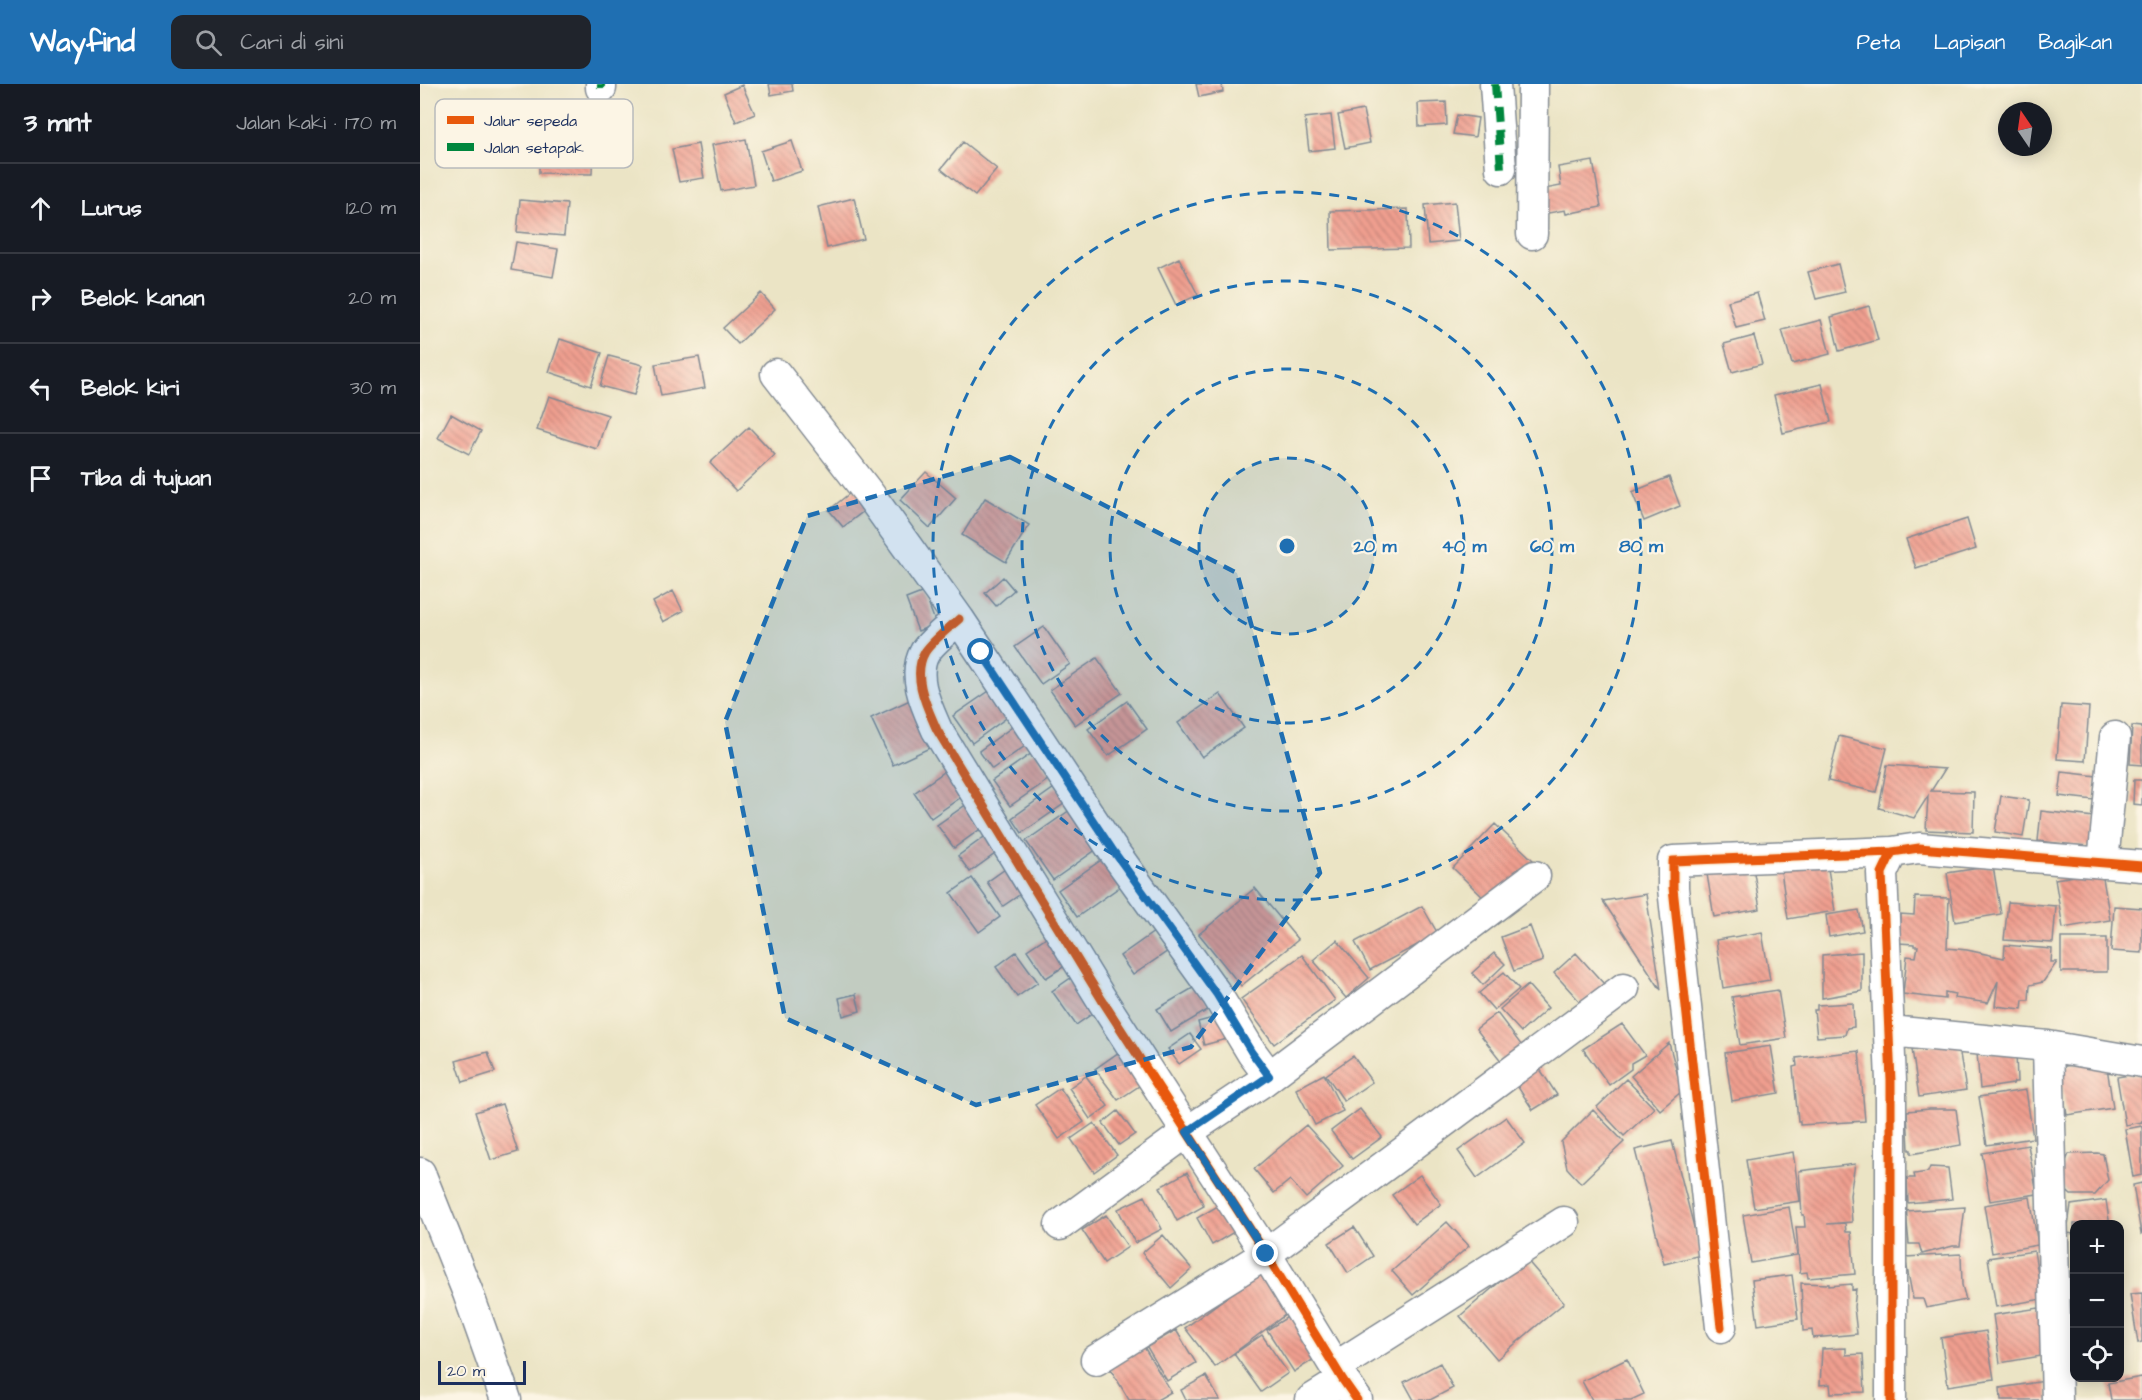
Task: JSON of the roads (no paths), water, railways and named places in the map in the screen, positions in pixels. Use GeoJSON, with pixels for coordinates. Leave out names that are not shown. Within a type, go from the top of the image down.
{"type":"FeatureCollection","features":[{"type":"Feature","properties":{"kind":"street"},"geometry":{"type":"LineString","coordinates":[[1495,84],[1501,169]]}},
{"type":"Feature","properties":{"kind":"street"},"geometry":{"type":"LineString","coordinates":[[1532,234],[1533,84]]}},
{"type":"Feature","properties":{"kind":"street"},"geometry":{"type":"LineString","coordinates":[[776,374],[870,495],[959,619],[1112,849],[1217,995],[1252,1053],[1269,1076]]}},
{"type":"Feature","properties":{"kind":"street"},"geometry":{"type":"LineString","coordinates":[[959,619],[925,652],[920,667],[925,704],[937,730],[1043,900],[1102,1000],[1346,1382]]}},
{"type":"Feature","properties":{"kind":"street"},"geometry":{"type":"LineString","coordinates":[[2103,863],[2115,737]]}},
{"type":"Feature","properties":{"kind":"street"},"geometry":{"type":"LineString","coordinates":[[1721,1327],[1673,888],[1673,861],[1893,852],[1919,848],[2142,866]]}},
{"type":"Feature","properties":{"kind":"street"},"geometry":{"type":"LineString","coordinates":[[1891,1400],[1890,1031],[1882,873],[1893,852]]}},
{"type":"Feature","properties":{"kind":"street"},"geometry":{"type":"LineString","coordinates":[[1060,1225],[1187,1132],[1269,1076],[1535,876]]}},
{"type":"Feature","properties":{"kind":"street"},"geometry":{"type":"LineString","coordinates":[[1096,1360],[1266,1254],[1624,988]]}},
{"type":"Feature","properties":{"kind":"street"},"geometry":{"type":"LineString","coordinates":[[1890,1031],[2048,1046],[2142,1062]]}},
{"type":"Feature","properties":{"kind":"street"},"geometry":{"type":"LineString","coordinates":[[2048,1046],[2057,1400]]}},
{"type":"Feature","properties":{"kind":"street"},"geometry":{"type":"LineString","coordinates":[[420,1173],[468,1293],[506,1400]]}},
{"type":"Feature","properties":{"kind":"street"},"geometry":{"type":"LineString","coordinates":[[1311,1400],[1346,1382],[1564,1222]]}}]}
